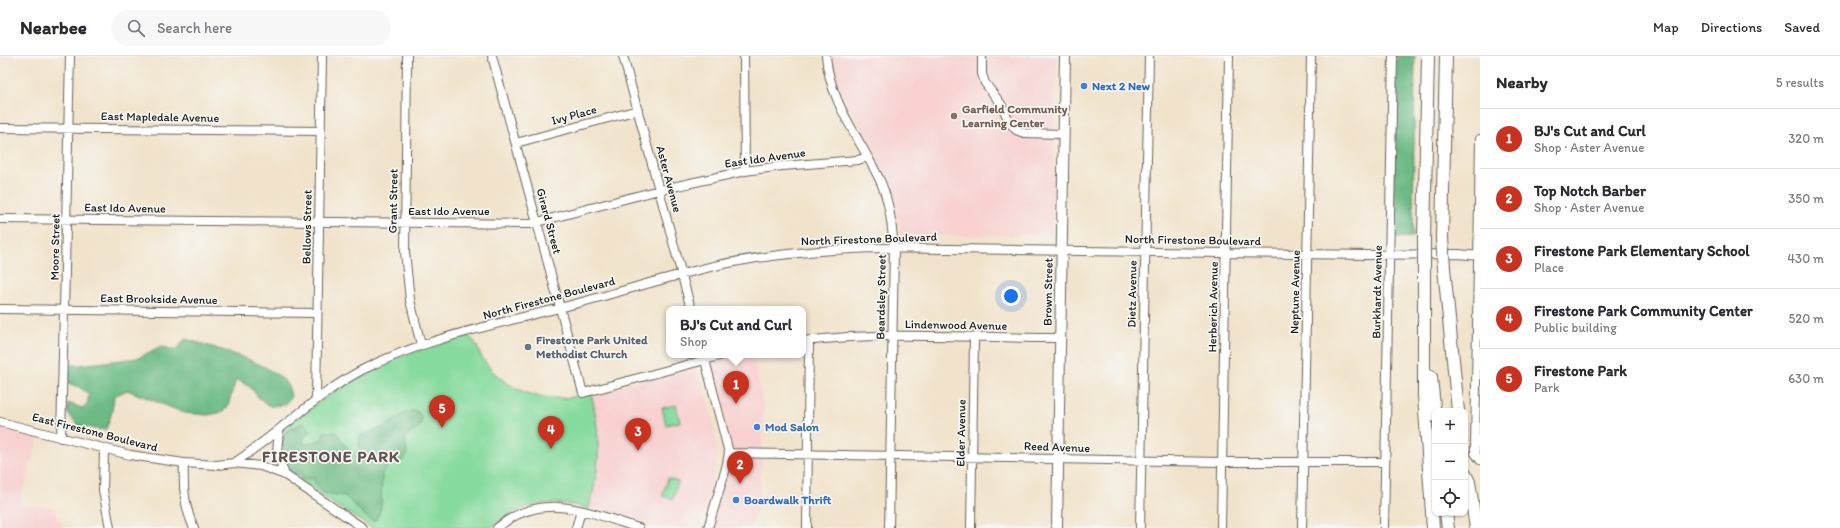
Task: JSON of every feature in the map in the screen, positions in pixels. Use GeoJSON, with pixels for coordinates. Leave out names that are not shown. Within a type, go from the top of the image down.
{"type":"FeatureCollection","features":[{"type":"Feature","properties":{"kind":"highway"},"geometry":{"type":"LineString","coordinates":[[1428,61],[1424,238],[1424,395],[1433,528]]}},
{"type":"Feature","properties":{"kind":"highway"},"geometry":{"type":"LineString","coordinates":[[1446,61],[1442,238],[1458,408]]}},
{"type":"Feature","properties":{"kind":"highway"},"geometry":{"type":"LineString","coordinates":[[1424,311],[1434,408]]}},
{"type":"Feature","properties":{"kind":"highway"},"geometry":{"type":"LineString","coordinates":[[1468,480],[1476,528]]}},
{"type":"Feature","properties":{"kind":"highway"},"geometry":{"type":"LineString","coordinates":[[1446,516],[1448,528]]}},
{"type":"Feature","properties":{"kind":"highway"},"geometry":{"type":"LineString","coordinates":[[1468,516],[1469,528]]}},
{"type":"Feature","properties":{"kind":"main road","name":"Brown Street"},"geometry":{"type":"LineString","coordinates":[[1057,528],[1066,56]]}},
{"type":"Feature","properties":{"kind":"street","name":"Moore Street"},"geometry":{"type":"LineString","coordinates":[[61,438],[66,310],[70,56]]}},
{"type":"Feature","properties":{"kind":"street","name":"Bellows Street"},"geometry":{"type":"LineString","coordinates":[[316,399],[322,56]]}},
{"type":"Feature","properties":{"kind":"street","name":"Grant Street"},"geometry":{"type":"LineString","coordinates":[[407,56],[404,223],[407,281],[415,325],[421,345]]}},
{"type":"Feature","properties":{"kind":"street","name":"Girard Street"},"geometry":{"type":"LineString","coordinates":[[492,56],[583,393],[701,358]]}},
{"type":"Feature","properties":{"kind":"street","name":"Aster Avenue"},"geometry":{"type":"LineString","coordinates":[[623,56],[690,306]]}},
{"type":"Feature","properties":{"kind":"street"},"geometry":{"type":"LineString","coordinates":[[744,56],[745,171]]}},
{"type":"Feature","properties":{"kind":"street","name":"Beardsley Street"},"geometry":{"type":"LineString","coordinates":[[826,56],[830,80],[837,99],[882,185],[892,224],[894,248],[889,528]]}},
{"type":"Feature","properties":{"kind":"street"},"geometry":{"type":"LineString","coordinates":[[982,56],[982,74],[985,83],[1001,104],[1010,123],[1016,130],[1024,133],[1064,134]]}},
{"type":"Feature","properties":{"kind":"street","name":"Dietz Avenue"},"geometry":{"type":"LineString","coordinates":[[1140,528],[1149,56]]}},
{"type":"Feature","properties":{"kind":"street","name":"Herberich Avenue"},"geometry":{"type":"LineString","coordinates":[[1221,528],[1230,56]]}},
{"type":"Feature","properties":{"kind":"street","name":"Neptune Avenue"},"geometry":{"type":"LineString","coordinates":[[1302,528],[1311,56]]}},
{"type":"Feature","properties":{"kind":"street","name":"Burkhardt Avenue"},"geometry":{"type":"LineString","coordinates":[[1384,528],[1393,56]]}},
{"type":"Feature","properties":{"kind":"street","name":"Ivy Place"},"geometry":{"type":"LineString","coordinates":[[516,143],[638,110]]}},
{"type":"Feature","properties":{"kind":"street","name":"East Mapledale Avenue"},"geometry":{"type":"LineString","coordinates":[[0,128],[321,131]]}},
{"type":"Feature","properties":{"kind":"street"},"geometry":{"type":"LineString","coordinates":[[1480,139],[1479,256],[1474,448],[1475,453],[1480,460]]}},
{"type":"Feature","properties":{"kind":"street","name":"East Ido Avenue"},"geometry":{"type":"LineString","coordinates":[[0,219],[523,224],[537,222],[659,190],[745,171],[782,166],[858,160],[867,157]]}},
{"type":"Feature","properties":{"kind":"street","name":"North Firestone Boulevard"},"geometry":{"type":"LineString","coordinates":[[234,463],[279,430],[316,399],[370,366],[421,345],[682,275],[740,261],[796,253],[839,249],[894,248],[1308,254],[1458,254],[1479,256]]}},
{"type":"Feature","properties":{"kind":"street","name":"East Brookside Avenue"},"geometry":{"type":"LineString","coordinates":[[0,310],[317,313]]}},
{"type":"Feature","properties":{"kind":"street","name":"Lindenwood Avenue"},"geometry":{"type":"LineString","coordinates":[[806,341],[848,337],[892,336],[1060,338]]}},
{"type":"Feature","properties":{"kind":"street","name":"Elder Avenue"},"geometry":{"type":"LineString","coordinates":[[971,528],[974,338]]}},
{"type":"Feature","properties":{"kind":"street"},"geometry":{"type":"LineString","coordinates":[[806,341],[808,455],[807,528]]}},
{"type":"Feature","properties":{"kind":"street"},"geometry":{"type":"LineString","coordinates":[[704,358],[729,453],[708,528]]}},
{"type":"Feature","properties":{"kind":"street","name":"East Firestone Boulevard"},"geometry":{"type":"LineString","coordinates":[[0,422],[130,455],[184,463],[234,463],[261,466],[285,475],[363,528]]}},
{"type":"Feature","properties":{"kind":"street"},"geometry":{"type":"LineString","coordinates":[[279,430],[277,452],[285,475]]}},
{"type":"Feature","properties":{"kind":"street"},"geometry":{"type":"LineString","coordinates":[[104,449],[103,490],[110,528]]}},
{"type":"Feature","properties":{"kind":"street","name":"Reed Avenue"},"geometry":{"type":"LineString","coordinates":[[729,453],[1142,461],[1385,462]]}},
{"type":"Feature","properties":{"kind":"street"},"geometry":{"type":"LineString","coordinates":[[184,463],[184,496],[190,520],[194,528]]}},
{"type":"Feature","properties":{"kind":"street"},"geometry":{"type":"LineString","coordinates":[[497,528],[513,517],[542,507],[567,507],[639,528]]}},
{"type":"Feature","properties":{"kind":"street"},"geometry":{"type":"LineString","coordinates":[[576,528],[582,511]]}},
{"type":"Feature","properties":{"kind":"shaded area","name":"Garfield Community Learning Center"},"geometry":{"type":"Polygon","coordinates":[[[832,56],[1056,56],[1052,235],[900,236],[896,210],[873,154],[834,78],[832,56]]]}},
{"type":"Feature","properties":{"kind":"shaded area"},"geometry":{"type":"Polygon","coordinates":[[[755,358],[763,407],[760,499],[751,528],[708,528],[729,453],[705,359],[755,358]]]}},
{"type":"Feature","properties":{"kind":"shaded area"},"geometry":{"type":"Polygon","coordinates":[[[698,367],[713,421],[717,447],[717,462],[699,528],[665,528],[589,506],[597,470],[598,442],[596,418],[590,395],[698,367]]]}},
{"type":"Feature","properties":{"kind":"shaded area"},"geometry":{"type":"Polygon","coordinates":[[[0,426],[39,437],[19,504],[54,508],[64,528],[0,528],[0,426]]]}},
{"type":"Feature","properties":{"kind":"green space"},"geometry":{"type":"Polygon","coordinates":[[[1397,56],[1415,56],[1413,237],[1392,238],[1397,56]]]}},
{"type":"Feature","properties":{"kind":"green space","name":"FIRESTONE PARK"},"geometry":{"type":"Polygon","coordinates":[[[467,336],[475,342],[482,358],[492,370],[503,380],[516,388],[530,394],[560,398],[576,397],[591,393],[597,426],[598,460],[589,509],[550,503],[537,505],[525,508],[502,519],[491,528],[372,528],[329,501],[289,470],[282,452],[282,437],[290,424],[303,413],[347,382],[379,365],[416,351],[467,336]]]}},
{"type":"Feature","properties":{"kind":"green space"},"geometry":{"type":"Polygon","coordinates":[[[185,339],[255,362],[279,376],[287,384],[291,396],[285,405],[270,406],[259,398],[250,387],[236,379],[228,406],[223,412],[208,415],[185,413],[127,390],[114,396],[112,412],[106,430],[79,426],[68,414],[68,403],[82,408],[87,404],[89,394],[79,387],[68,383],[68,364],[80,365],[138,358],[161,346],[177,349],[185,339]]]}},
{"type":"Feature","properties":{"kind":"green space"},"geometry":{"type":"Polygon","coordinates":[[[676,405],[680,422],[666,425],[662,408],[676,405]]]}},
{"type":"Feature","properties":{"kind":"green space"},"geometry":{"type":"Polygon","coordinates":[[[411,411],[418,412],[421,418],[420,426],[405,438],[407,451],[406,457],[401,462],[393,460],[382,473],[381,508],[376,520],[373,521],[365,516],[345,496],[323,493],[312,478],[301,480],[291,470],[284,459],[282,446],[286,432],[304,422],[311,431],[304,438],[302,443],[306,444],[322,439],[324,432],[336,432],[351,453],[355,453],[359,449],[360,436],[386,426],[405,413],[411,411]]]}},
{"type":"Feature","properties":{"kind":"green space"},"geometry":{"type":"Polygon","coordinates":[[[668,478],[678,482],[673,499],[662,496],[668,478]]]}},
{"type":"Feature","properties":{"kind":"place","name":"Next 2 New"},"geometry":{"type":"Point","coordinates":[1084,86]}},
{"type":"Feature","properties":{"kind":"place","name":"Garfield Community Learning Center"},"geometry":{"type":"Point","coordinates":[954,116]}},
{"type":"Feature","properties":{"kind":"place","name":"Firestone Park United Methodist Church"},"geometry":{"type":"Point","coordinates":[528,347]}},
{"type":"Feature","properties":{"kind":"place","name":"BJ's Cut and Curl"},"geometry":{"type":"Point","coordinates":[736,404]}},
{"type":"Feature","properties":{"kind":"place","name":"Mod Salon"},"geometry":{"type":"Point","coordinates":[757,427]}},
{"type":"Feature","properties":{"kind":"place","name":"Firestone Park"},"geometry":{"type":"Point","coordinates":[442,428]}},
{"type":"Feature","properties":{"kind":"place","name":"Firestone Park Community Center"},"geometry":{"type":"Point","coordinates":[551,449]}},
{"type":"Feature","properties":{"kind":"place","name":"Firestone Park Elementary School"},"geometry":{"type":"Point","coordinates":[638,451]}},
{"type":"Feature","properties":{"kind":"place","name":"Top Notch Barber"},"geometry":{"type":"Point","coordinates":[740,484]}},
{"type":"Feature","properties":{"kind":"place","name":"Boardwalk Thrift"},"geometry":{"type":"Point","coordinates":[736,500]}},
{"type":"Feature","properties":{"kind":"district","name":"FIRESTONE PARK"},"geometry":{"type":"Point","coordinates":[331,456]}}]}
